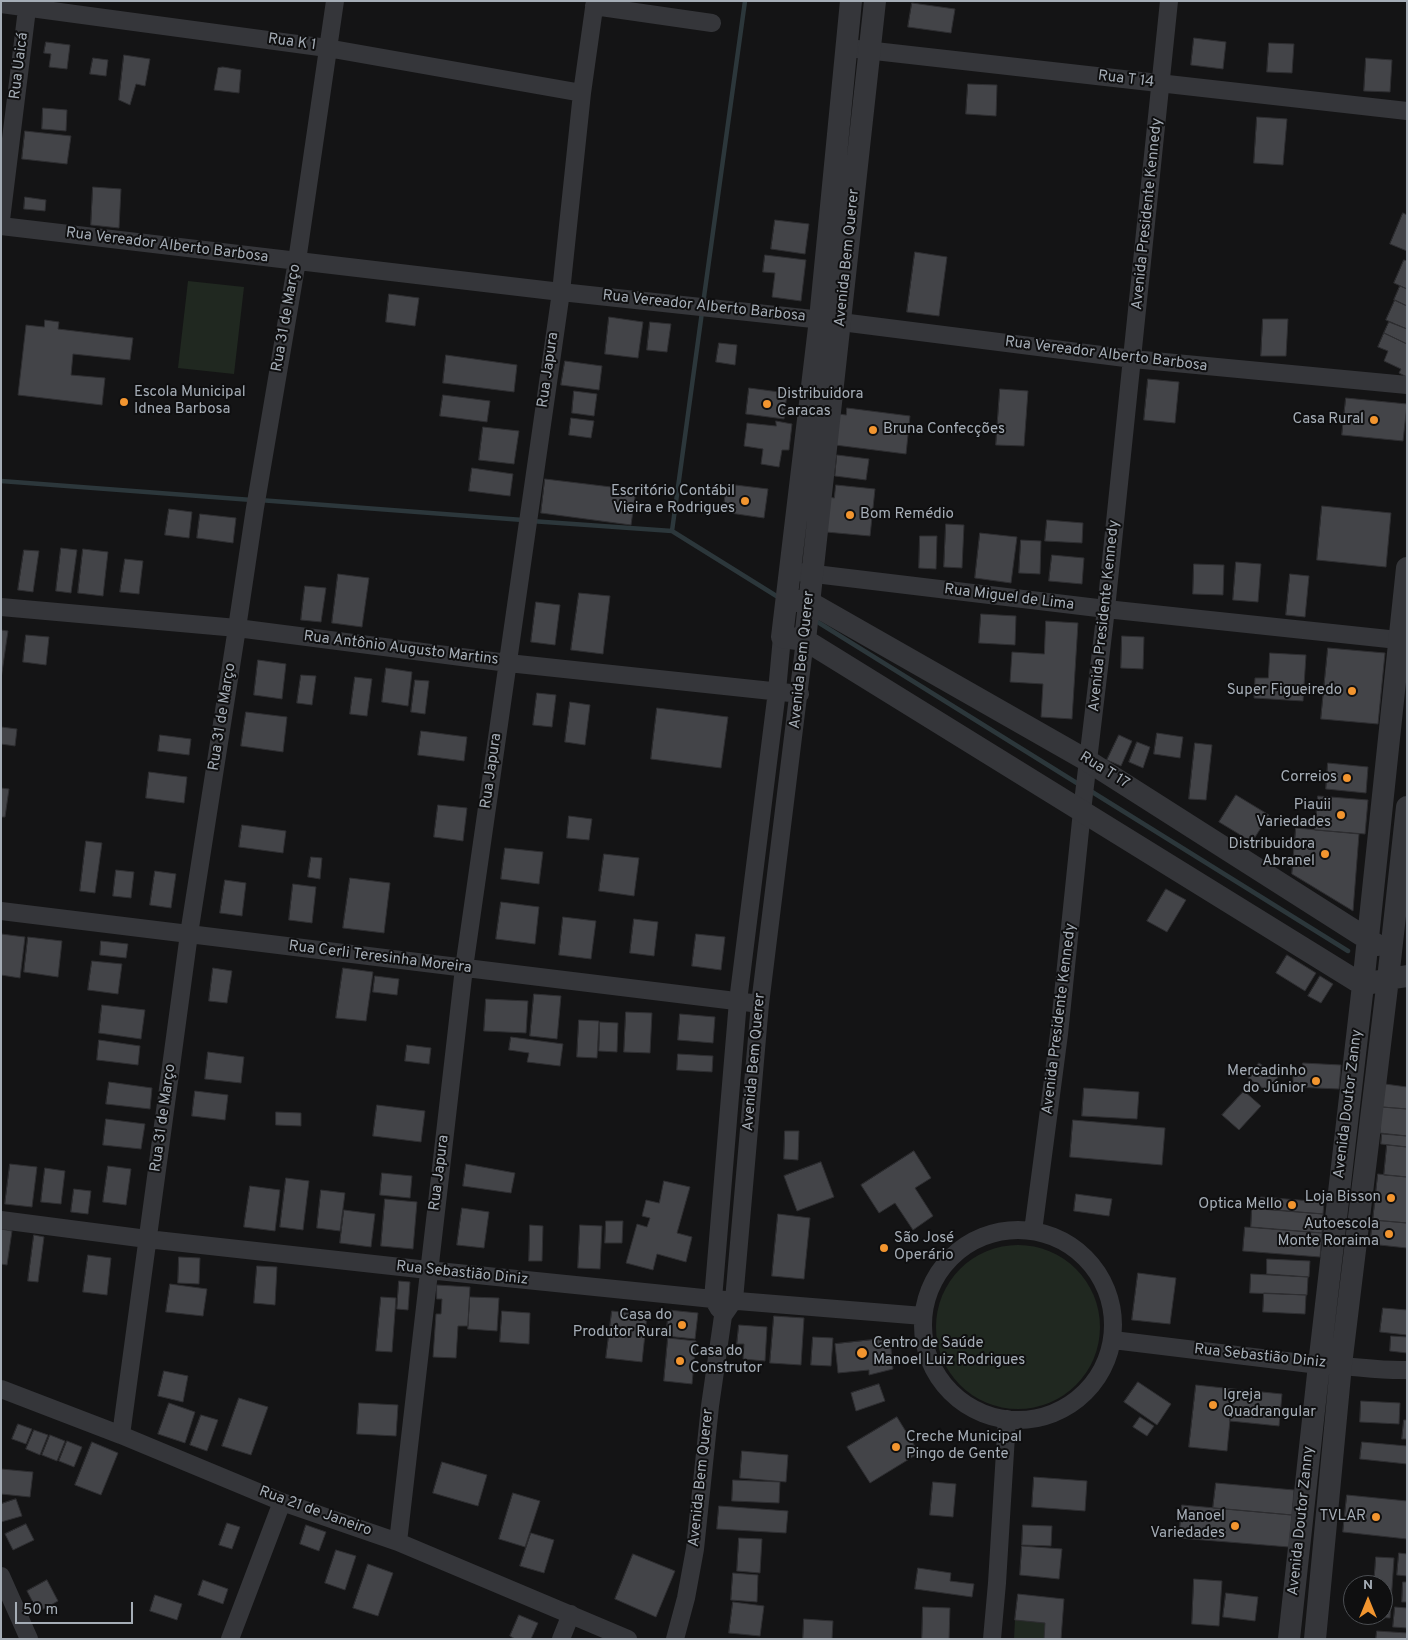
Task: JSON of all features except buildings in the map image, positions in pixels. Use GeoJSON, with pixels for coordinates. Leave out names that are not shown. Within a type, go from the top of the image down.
{"type":"FeatureCollection","features":[{"type":"Feature","properties":{"kind":"street","name":"Rua 31 de Março"},"geometry":{"type":"LineString","coordinates":[[121,1435],[189,934],[256,501],[297,261],[334,1]]}},
{"type":"Feature","properties":{"kind":"street","name":"Avenida Bem Querer"},"geometry":{"type":"LineString","coordinates":[[830,321],[846,47],[851,1]]}},
{"type":"Feature","properties":{"kind":"street","name":"Avenida Bem Querer"},"geometry":{"type":"LineString","coordinates":[[713,1299],[738,1001],[777,691],[782,637],[787,600],[801,572],[830,321],[870,50],[875,1]]}},
{"type":"Feature","properties":{"kind":"street","name":"Avenida Presidente Kennedy"},"geometry":{"type":"LineString","coordinates":[[1033,1230],[1060,1034],[1082,811],[1133,359],[1169,1]]}},
{"type":"Feature","properties":{"kind":"street","name":"Rua K 1"},"geometry":{"type":"LineString","coordinates":[[1,4],[28,4],[327,48],[582,94]]}},
{"type":"Feature","properties":{"kind":"street","name":"Rua Uaicá"},"geometry":{"type":"LineString","coordinates":[[1,220],[28,4]]}},
{"type":"Feature","properties":{"kind":"street"},"geometry":{"type":"LineString","coordinates":[[594,4],[712,23]]}},
{"type":"Feature","properties":{"kind":"street","name":"Rua Japura"},"geometry":{"type":"LineString","coordinates":[[398,1542],[464,968],[561,292],[582,94],[594,4]]}},
{"type":"Feature","properties":{"kind":"street","name":"Rua T 14"},"geometry":{"type":"LineString","coordinates":[[846,47],[1407,111]]}},
{"type":"Feature","properties":{"kind":"street","name":"Rua Vereador Alberto Barbosa"},"geometry":{"type":"LineString","coordinates":[[1,226],[561,292],[830,321],[1133,359],[1407,385]]}},
{"type":"Feature","properties":{"kind":"street","name":"Avenida Doutor Zanny"},"geometry":{"type":"LineString","coordinates":[[1314,1639],[1330,1365],[1363,985],[1403,642],[1407,568]]}},
{"type":"Feature","properties":{"kind":"street","name":"Avenida Bem Querer"},"geometry":{"type":"LineString","coordinates":[[675,1639],[686,1598],[695,1549],[710,1406],[723,1316],[734,1300],[760,1004],[806,640],[809,602],[801,572]]}},
{"type":"Feature","properties":{"kind":"street","name":"Rua Miguel de Lima"},"geometry":{"type":"LineString","coordinates":[[801,572],[1106,609],[1403,642]]}},
{"type":"Feature","properties":{"kind":"street","name":"Rua T 17"},"geometry":{"type":"LineString","coordinates":[[787,600],[809,602],[1088,761],[1368,938],[1390,955]]}},
{"type":"Feature","properties":{"kind":"street","name":"Rua Antônio Augusto Martins"},"geometry":{"type":"LineString","coordinates":[[1,607],[237,628],[508,663],[800,694]]}},
{"type":"Feature","properties":{"kind":"street"},"geometry":{"type":"LineString","coordinates":[[782,637],[806,640],[1363,985],[1400,975]]}},
{"type":"Feature","properties":{"kind":"street","name":"Avenida Doutor Zanny"},"geometry":{"type":"LineString","coordinates":[[1289,1639],[1330,1365],[1400,975],[1390,955],[1407,808]]}},
{"type":"Feature","properties":{"kind":"street","name":"Rua Cerli Teresinha Moreira"},"geometry":{"type":"LineString","coordinates":[[1,911],[760,1004]]}},
{"type":"Feature","properties":{"kind":"street","name":"Rua Sebastião Diniz"},"geometry":{"type":"LineString","coordinates":[[1,1220],[428,1270],[713,1299],[923,1316]]}},
{"type":"Feature","properties":{"kind":"street"},"geometry":{"type":"LineString","coordinates":[[1006,1230],[1033,1230],[1066,1242],[1085,1256],[1099,1274],[1107,1289],[1112,1306],[1113,1340],[1101,1373],[1091,1387],[1078,1399],[1062,1409],[1045,1416],[1007,1419],[974,1409],[955,1396],[943,1383],[928,1354],[923,1329],[923,1316],[933,1281],[956,1252],[992,1233],[1006,1230]]}},
{"type":"Feature","properties":{"kind":"street"},"geometry":{"type":"LineString","coordinates":[[713,1299],[723,1316]]}},
{"type":"Feature","properties":{"kind":"street","name":"Rua Sebastião Diniz"},"geometry":{"type":"LineString","coordinates":[[1113,1340],[1372,1370],[1407,1370]]}},
{"type":"Feature","properties":{"kind":"street","name":"Rua 21 de Janeiro"},"geometry":{"type":"LineString","coordinates":[[1,1388],[121,1435],[282,1502],[398,1542],[628,1639]]}},
{"type":"Feature","properties":{"kind":"street"},"geometry":{"type":"LineString","coordinates":[[992,1639],[998,1583],[1007,1419]]}},
{"type":"Feature","properties":{"kind":"street"},"geometry":{"type":"LineString","coordinates":[[230,1639],[282,1502]]}},
{"type":"Feature","properties":{"kind":"street"},"geometry":{"type":"LineString","coordinates":[[1,1576],[29,1639]]}},
{"type":"Feature","properties":{"kind":"street"},"geometry":{"type":"LineString","coordinates":[[561,1639],[571,1614]]}},
{"type":"Feature","properties":{"kind":"shaded area"},"geometry":{"type":"Polygon","coordinates":[[[188,281],[244,287],[234,374],[178,368],[188,281]]]}},
{"type":"Feature","properties":{"kind":"shaded area"},"geometry":{"type":"Polygon","coordinates":[[[1018,1245],[1042,1249],[1063,1259],[1076,1269],[1086,1282],[1096,1303],[1100,1327],[1096,1351],[1086,1372],[1076,1385],[1063,1395],[1042,1405],[1018,1409],[994,1405],[973,1395],[960,1385],[950,1372],[940,1351],[936,1327],[940,1303],[950,1282],[960,1269],[973,1259],[994,1249],[1018,1245]]]}},
{"type":"Feature","properties":{"kind":"shaded area"},"geometry":{"type":"Polygon","coordinates":[[[1015,1620],[1045,1623],[1044,1639],[1014,1639],[1015,1620]]]}},
{"type":"Feature","properties":{"kind":"waterway"},"geometry":{"type":"LineString","coordinates":[[703,304],[745,1]]}},
{"type":"Feature","properties":{"kind":"waterway"},"geometry":{"type":"LineString","coordinates":[[672,531],[702,312]]}},
{"type":"Feature","properties":{"kind":"waterway"},"geometry":{"type":"LineString","coordinates":[[1,481],[252,500]]}},
{"type":"Feature","properties":{"kind":"waterway"},"geometry":{"type":"LineString","coordinates":[[259,500],[523,520]]}},
{"type":"Feature","properties":{"kind":"waterway"},"geometry":{"type":"LineString","coordinates":[[531,521],[672,531],[778,597]]}},
{"type":"Feature","properties":{"kind":"waterway"},"geometry":{"type":"LineString","coordinates":[[816,621],[1080,785]]}},
{"type":"Feature","properties":{"kind":"waterway"},"geometry":{"type":"LineString","coordinates":[[1089,790],[1348,951]]}},
{"type":"Feature","properties":{"kind":"place","name":"Escola Municipal Idnea Barbosa"},"geometry":{"type":"Point","coordinates":[124,402]}},
{"type":"Feature","properties":{"kind":"place","name":"Distribuidora Caracas"},"geometry":{"type":"Point","coordinates":[767,404]}},
{"type":"Feature","properties":{"kind":"place","name":"Casa Rural"},"geometry":{"type":"Point","coordinates":[1374,420]}},
{"type":"Feature","properties":{"kind":"place","name":"Bruna Confecções"},"geometry":{"type":"Point","coordinates":[873,430]}},
{"type":"Feature","properties":{"kind":"place","name":"Escritório Contábil Vieira e Rodrigues"},"geometry":{"type":"Point","coordinates":[745,501]}},
{"type":"Feature","properties":{"kind":"place","name":"Bom Remédio"},"geometry":{"type":"Point","coordinates":[850,515]}},
{"type":"Feature","properties":{"kind":"place","name":"Super Figueiredo"},"geometry":{"type":"Point","coordinates":[1352,691]}},
{"type":"Feature","properties":{"kind":"place","name":"Correios"},"geometry":{"type":"Point","coordinates":[1347,778]}},
{"type":"Feature","properties":{"kind":"place","name":"Piauii Variedades"},"geometry":{"type":"Point","coordinates":[1341,815]}},
{"type":"Feature","properties":{"kind":"place","name":"Distribuidora Abranel"},"geometry":{"type":"Point","coordinates":[1325,854]}},
{"type":"Feature","properties":{"kind":"place","name":"Mercadinho do Júnior"},"geometry":{"type":"Point","coordinates":[1316,1081]}},
{"type":"Feature","properties":{"kind":"place","name":"Loja Bisson"},"geometry":{"type":"Point","coordinates":[1391,1198]}},
{"type":"Feature","properties":{"kind":"place","name":"Optica Mello"},"geometry":{"type":"Point","coordinates":[1292,1205]}},
{"type":"Feature","properties":{"kind":"place","name":"Autoescola Monte Roraima"},"geometry":{"type":"Point","coordinates":[1389,1234]}},
{"type":"Feature","properties":{"kind":"place","name":"São José Operário"},"geometry":{"type":"Point","coordinates":[884,1248]}},
{"type":"Feature","properties":{"kind":"place","name":"Casa do Produtor Rural"},"geometry":{"type":"Point","coordinates":[682,1325]}},
{"type":"Feature","properties":{"kind":"place","name":"Centro de Saúde Manoel Luiz Rodrigues"},"geometry":{"type":"Point","coordinates":[862,1353]}},
{"type":"Feature","properties":{"kind":"place","name":"Casa do Construtor"},"geometry":{"type":"Point","coordinates":[680,1361]}},
{"type":"Feature","properties":{"kind":"place","name":"Igreja Quadrangular"},"geometry":{"type":"Point","coordinates":[1213,1405]}},
{"type":"Feature","properties":{"kind":"place","name":"Creche Municipal Pingo de Gente"},"geometry":{"type":"Point","coordinates":[896,1447]}},
{"type":"Feature","properties":{"kind":"place","name":"TVLAR"},"geometry":{"type":"Point","coordinates":[1376,1517]}},
{"type":"Feature","properties":{"kind":"place","name":"Manoel Variedades"},"geometry":{"type":"Point","coordinates":[1235,1526]}}]}
